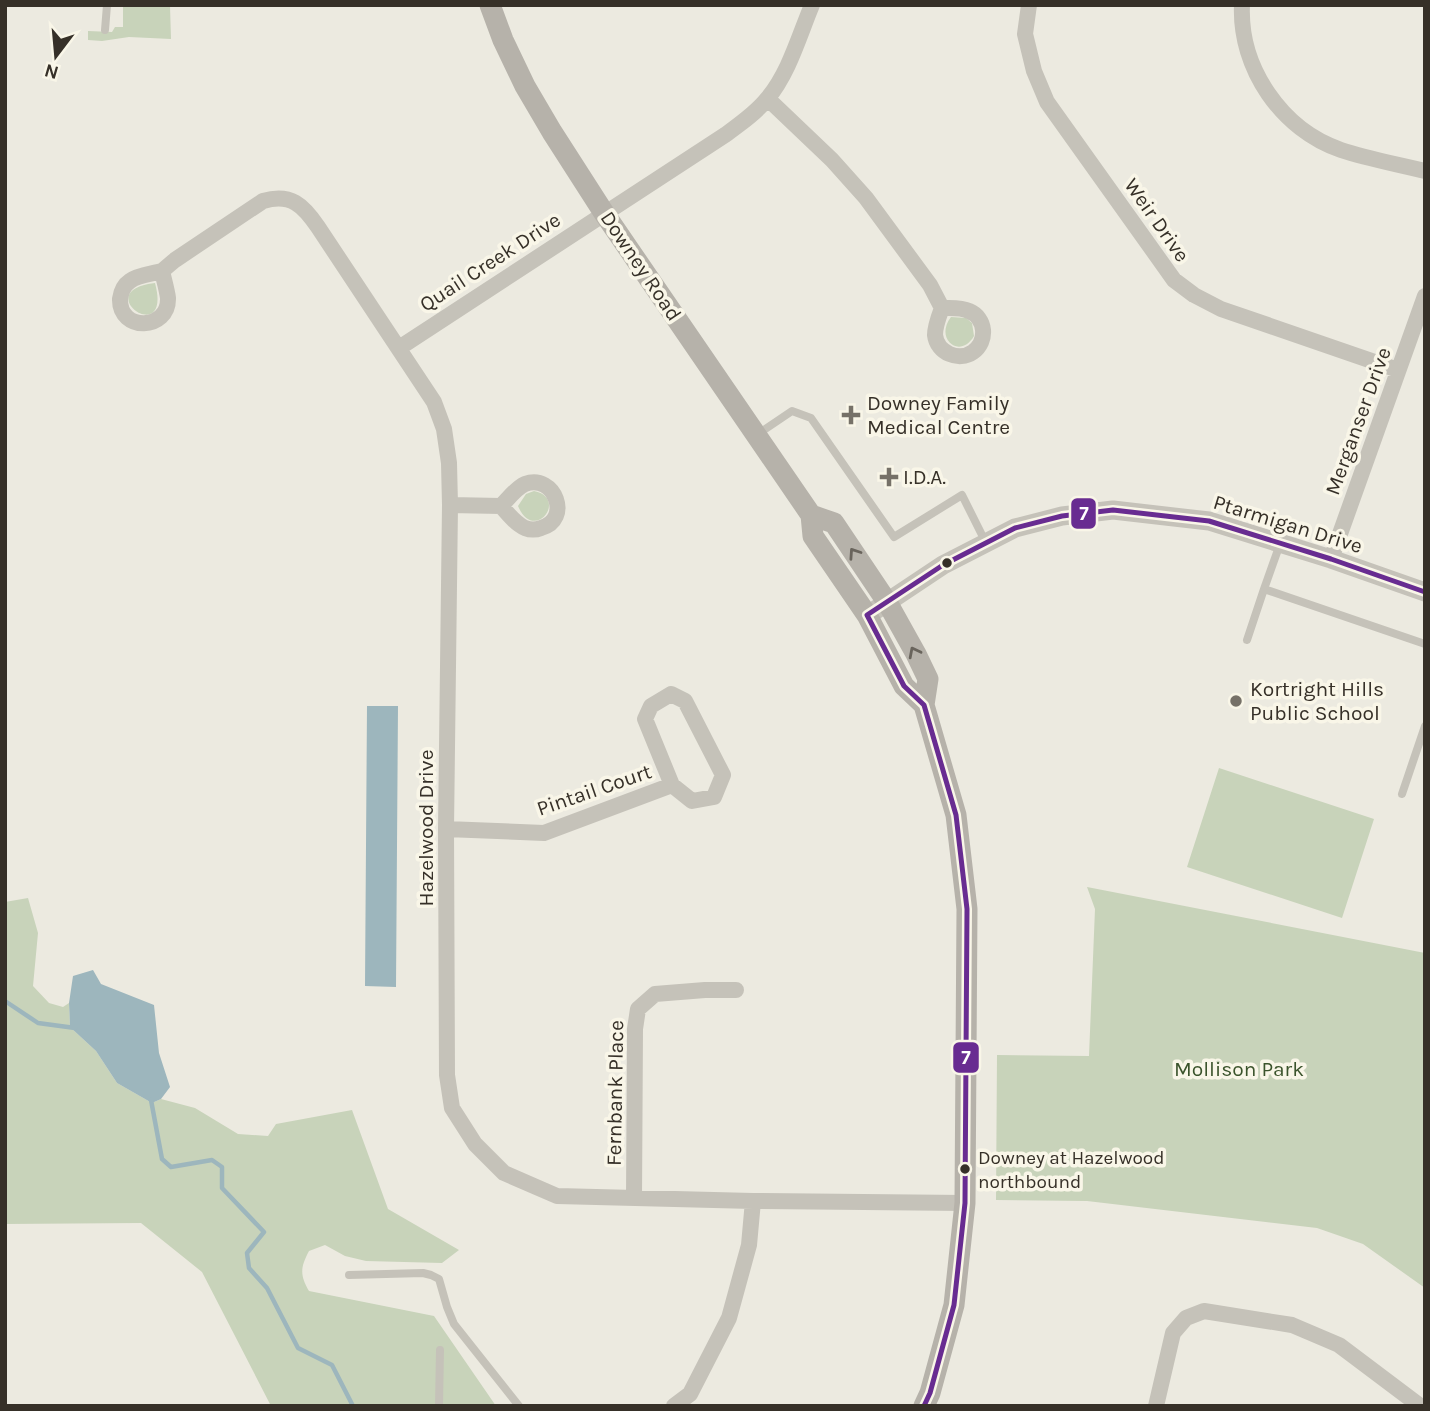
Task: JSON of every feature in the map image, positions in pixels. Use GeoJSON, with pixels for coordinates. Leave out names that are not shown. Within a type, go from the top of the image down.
{"type":"FeatureCollection","features":[{"type":"Feature","properties":{"kind":"main road","name":"Downey Road"},"geometry":{"type":"LineString","coordinates":[[490,5],[524,86],[552,132],[604,213],[811,515],[813,536],[867,615],[904,686],[924,705]]}},
{"type":"Feature","properties":{"kind":"main road","name":"Downey Road"},"geometry":{"type":"LineString","coordinates":[[811,515],[834,523],[887,602],[916,654],[928,680],[924,705],[956,815],[967,909],[965,1203],[954,1305],[924,1406]]}},
{"type":"Feature","properties":{"kind":"street","name":"Quail Creek Drive"},"geometry":{"type":"LineString","coordinates":[[399,348],[749,117],[768,99],[785,70],[812,5]]}},
{"type":"Feature","properties":{"kind":"street","name":"Weir Drive"},"geometry":{"type":"LineString","coordinates":[[1028,5],[1025,34],[1034,71],[1047,102],[1174,280],[1194,295],[1221,309],[1398,370]]}},
{"type":"Feature","properties":{"kind":"street"},"geometry":{"type":"LineString","coordinates":[[1242,5],[1243,31],[1253,65],[1270,96],[1293,122],[1321,141],[1341,150],[1425,171]]}},
{"type":"Feature","properties":{"kind":"street"},"geometry":{"type":"LineString","coordinates":[[768,99],[832,160],[866,198],[930,285],[942,308]]}},
{"type":"Feature","properties":{"kind":"street","name":"Hazelwood Drive"},"geometry":{"type":"LineString","coordinates":[[162,271],[263,201],[274,197],[298,203],[307,211],[434,402],[444,429],[449,463],[450,505],[446,829],[447,1075],[452,1108],[475,1144],[504,1173],[557,1196],[965,1203]]}},
{"type":"Feature","properties":{"kind":"street","name":"Merganser Drive"},"geometry":{"type":"LineString","coordinates":[[1331,559],[1425,296]]}},
{"type":"Feature","properties":{"kind":"street"},"geometry":{"type":"LineString","coordinates":[[450,505],[501,506]]}},
{"type":"Feature","properties":{"kind":"street","name":"Ptarmigan Drive"},"geometry":{"type":"LineString","coordinates":[[867,615],[943,565],[1015,528],[1062,516],[1113,510],[1209,521],[1425,592]]}},
{"type":"Feature","properties":{"kind":"street","name":"Pintail Court"},"geometry":{"type":"LineString","coordinates":[[671,694],[685,701],[723,775],[714,797],[692,802],[672,785],[645,719],[651,706],[671,694]]}},
{"type":"Feature","properties":{"kind":"street","name":"Pintail Court"},"geometry":{"type":"LineString","coordinates":[[446,829],[544,832],[672,785]]}},
{"type":"Feature","properties":{"kind":"street","name":"Fernbank Place"},"geometry":{"type":"LineString","coordinates":[[634,1198],[635,1029],[638,1009],[655,994],[736,990]]}},
{"type":"Feature","properties":{"kind":"street"},"geometry":{"type":"LineString","coordinates":[[674,1406],[690,1394],[729,1318],[749,1245],[753,1201]]}},
{"type":"Feature","properties":{"kind":"street"},"geometry":{"type":"LineString","coordinates":[[1156,1406],[1173,1333],[1186,1318],[1204,1311],[1292,1325],[1339,1345],[1420,1406]]}},
{"type":"Feature","properties":{"kind":"lane"},"geometry":{"type":"LineString","coordinates":[[105,30],[107,5]]}},
{"type":"Feature","properties":{"kind":"lane"},"geometry":{"type":"LineString","coordinates":[[757,435],[792,411],[803,414],[811,418],[894,537],[962,495],[986,543]]}},
{"type":"Feature","properties":{"kind":"lane"},"geometry":{"type":"LineString","coordinates":[[1247,640],[1280,544]]}},
{"type":"Feature","properties":{"kind":"lane"},"geometry":{"type":"LineString","coordinates":[[1264,590],[1425,644]]}},
{"type":"Feature","properties":{"kind":"lane"},"geometry":{"type":"LineString","coordinates":[[1402,794],[1425,726]]}},
{"type":"Feature","properties":{"kind":"lane"},"geometry":{"type":"LineString","coordinates":[[349,1275],[423,1273],[439,1279],[454,1324],[519,1406]]}},
{"type":"Feature","properties":{"kind":"lane"},"geometry":{"type":"LineString","coordinates":[[439,1406],[440,1350]]}},
{"type":"Feature","properties":{"kind":"green space"},"geometry":{"type":"Polygon","coordinates":[[[123,5],[170,6],[171,39],[129,37],[88,40],[88,31],[112,32],[115,27],[123,27],[123,5]]]}},
{"type":"Feature","properties":{"kind":"green space"},"geometry":{"type":"Polygon","coordinates":[[[155,283],[157,303],[153,312],[145,315],[136,311],[130,304],[129,296],[136,288],[155,283]]]}},
{"type":"Feature","properties":{"kind":"green space"},"geometry":{"type":"Polygon","coordinates":[[[951,317],[966,318],[972,323],[974,336],[968,343],[956,346],[947,339],[945,333],[951,317]]]}},
{"type":"Feature","properties":{"kind":"green space"},"geometry":{"type":"Polygon","coordinates":[[[534,491],[544,495],[549,502],[549,509],[539,520],[532,521],[525,517],[518,506],[526,494],[534,491]]]}},
{"type":"Feature","properties":{"kind":"green space"},"geometry":{"type":"Polygon","coordinates":[[[1219,768],[1374,819],[1342,918],[1187,867],[1219,768]]]}},
{"type":"Feature","properties":{"kind":"green space","name":"Mollison Park"},"geometry":{"type":"Polygon","coordinates":[[[1087,887],[1425,953],[1425,1288],[1363,1244],[1317,1228],[1087,1201],[996,1200],[997,1055],[1089,1056],[1095,909],[1087,887]]]}},
{"type":"Feature","properties":{"kind":"green space"},"geometry":{"type":"Polygon","coordinates":[[[28,898],[38,933],[33,986],[49,1003],[63,1007],[69,1003],[70,1027],[96,1051],[117,1083],[152,1103],[161,1099],[195,1108],[238,1134],[268,1136],[276,1124],[352,1110],[388,1209],[459,1250],[442,1263],[366,1261],[345,1256],[325,1245],[309,1251],[306,1257],[302,1271],[306,1285],[309,1291],[434,1316],[496,1406],[271,1406],[202,1272],[141,1223],[5,1224],[5,902],[28,898]]]}},
{"type":"Feature","properties":{"kind":"water"},"geometry":{"type":"Polygon","coordinates":[[[367,706],[398,706],[396,987],[365,986],[367,706]]]}},
{"type":"Feature","properties":{"kind":"water"},"geometry":{"type":"Polygon","coordinates":[[[93,970],[101,984],[154,1005],[159,1053],[170,1087],[161,1099],[152,1103],[117,1083],[96,1051],[70,1027],[69,1003],[73,976],[93,970]]]}},
{"type":"Feature","properties":{"kind":"waterway"},"geometry":{"type":"LineString","coordinates":[[5,1001],[38,1023],[75,1028]]}},
{"type":"Feature","properties":{"kind":"waterway"},"geometry":{"type":"LineString","coordinates":[[151,1100],[162,1159],[171,1167],[212,1160],[222,1167],[222,1188],[264,1232],[247,1253],[249,1268],[267,1288],[298,1348],[332,1365],[353,1406]]}},
{"type":"Feature","properties":{"kind":"transit line","name":"7"},"geometry":{"type":"LineString","coordinates":[[924,1406],[954,1305],[965,1203],[967,909],[956,815],[924,705],[904,686],[867,615],[943,565],[1015,528],[1062,516],[1113,510],[1209,521],[1425,592]]}},
{"type":"Feature","properties":{"kind":"place","name":"Downey Family Medical Centre"},"geometry":{"type":"Point","coordinates":[851,415]}},
{"type":"Feature","properties":{"kind":"place","name":"I.D.A."},"geometry":{"type":"Point","coordinates":[889,477]}},
{"type":"Feature","properties":{"kind":"place","name":"Kortright Hills Public School"},"geometry":{"type":"Point","coordinates":[1236,701]}},
{"type":"Feature","properties":{"kind":"place","name":"Downey at Hazelwood northbound"},"geometry":{"type":"Point","coordinates":[965,1169]}}]}
